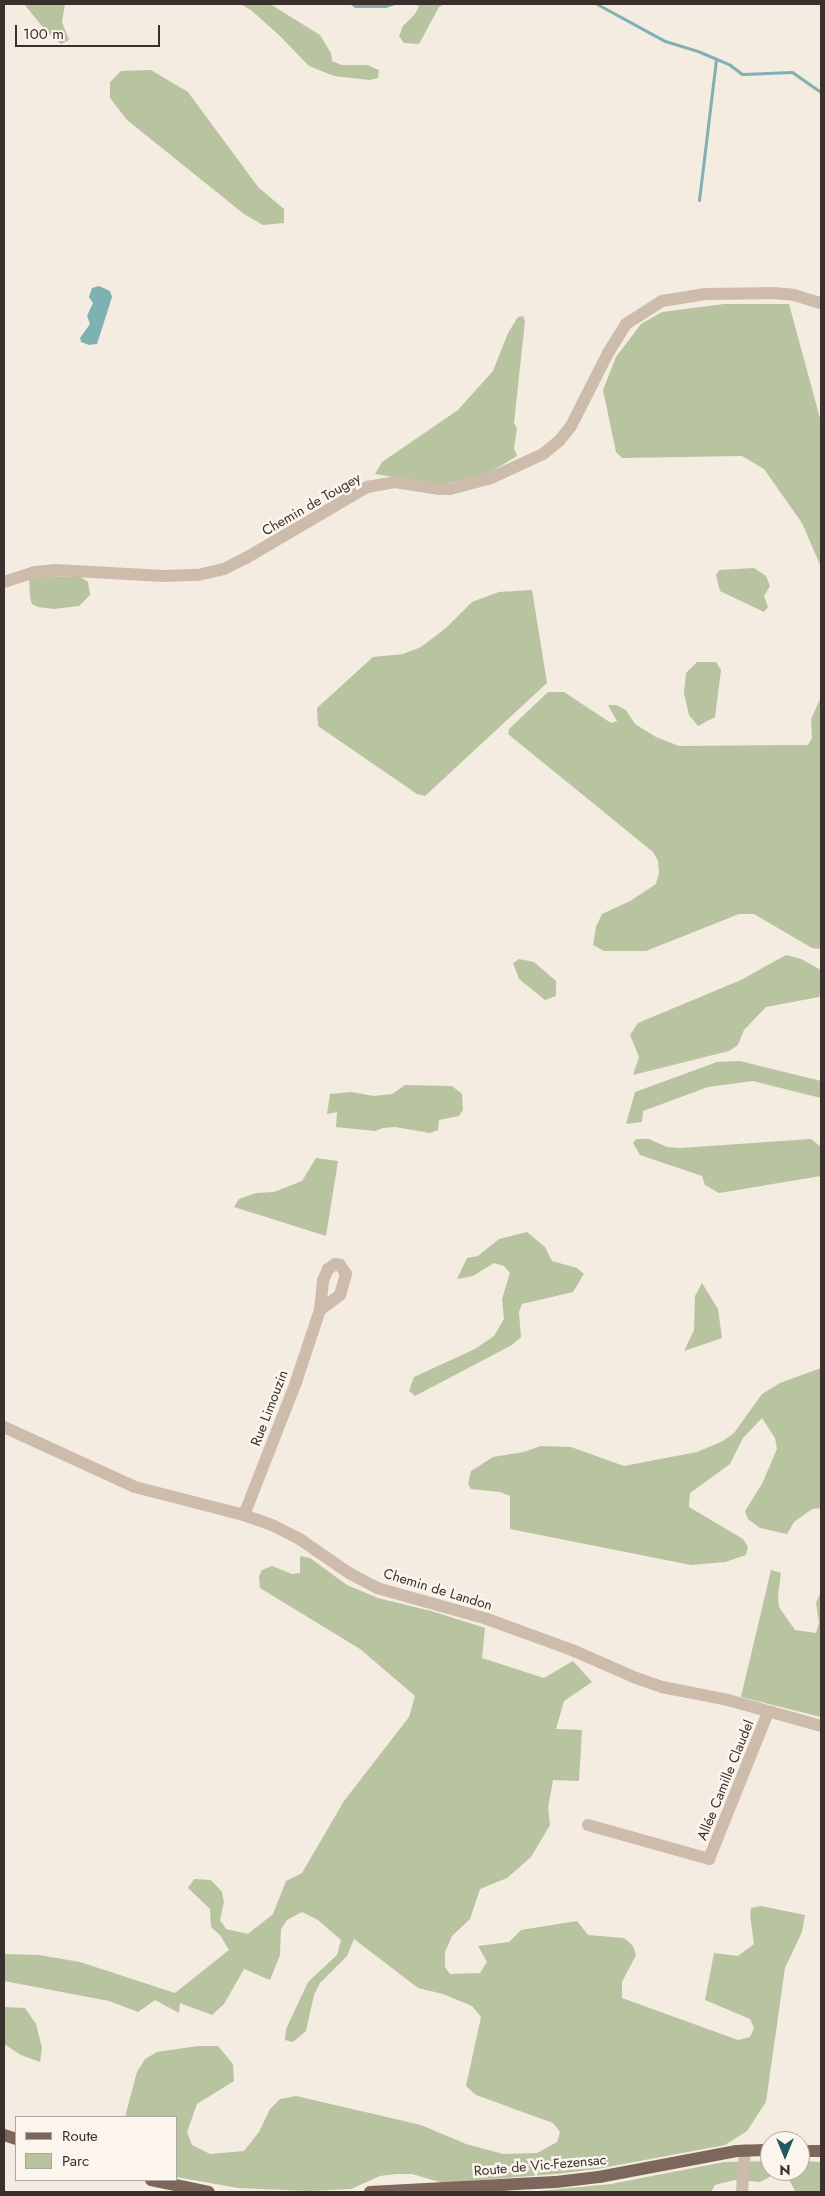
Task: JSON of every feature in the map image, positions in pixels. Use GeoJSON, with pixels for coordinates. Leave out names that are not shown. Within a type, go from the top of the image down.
{"type":"FeatureCollection","features":[{"type":"Feature","properties":{"kind":"main road","name":"Route de Vic-Fezensac"},"geometry":{"type":"LineString","coordinates":[[370,2192],[574,2180],[745,2150],[760,2150]]}},
{"type":"Feature","properties":{"kind":"main road"},"geometry":{"type":"LineString","coordinates":[[156,2181],[208,2192]]}},
{"type":"Feature","properties":{"kind":"street","name":"Chemin de Tougey"},"geometry":{"type":"LineString","coordinates":[[4,582],[34,572],[55,570],[164,576],[198,575],[224,569],[246,558],[367,487],[394,482],[450,489],[491,478],[543,454],[559,441],[571,426],[608,353],[626,324],[662,301],[705,294],[773,293],[794,295],[821,303]]}},
{"type":"Feature","properties":{"kind":"street","name":"Rue Limouzin"},"geometry":{"type":"LineString","coordinates":[[244,1515],[296,1382],[320,1310]]}},
{"type":"Feature","properties":{"kind":"street","name":"Chemin de Landon"},"geometry":{"type":"LineString","coordinates":[[4,1427],[135,1487],[244,1515],[301,1540],[349,1573],[377,1588],[487,1619],[579,1652],[636,1678],[821,1726]]}},
{"type":"Feature","properties":{"kind":"street","name":"Allée Camille Claudel"},"geometry":{"type":"LineString","coordinates":[[588,1825],[709,1860],[768,1712]]}},
{"type":"Feature","properties":{"kind":"street"},"geometry":{"type":"LineString","coordinates":[[742,2192],[745,2150]]}},
{"type":"Feature","properties":{"kind":"green space"},"geometry":{"type":"Polygon","coordinates":[[[24,4],[65,4],[62,22],[69,40],[61,44],[46,31],[24,4]]]}},
{"type":"Feature","properties":{"kind":"green space"},"geometry":{"type":"Polygon","coordinates":[[[241,4],[270,4],[320,35],[331,53],[332,61],[342,65],[367,65],[379,70],[378,78],[370,80],[334,76],[309,66],[280,36],[252,11],[241,4]]]}},
{"type":"Feature","properties":{"kind":"green space"},"geometry":{"type":"Polygon","coordinates":[[[413,4],[444,4],[439,7],[419,44],[404,43],[399,36],[403,26],[415,14],[419,6],[413,4]]]}},
{"type":"Feature","properties":{"kind":"green space"},"geometry":{"type":"Polygon","coordinates":[[[151,70],[188,92],[258,187],[284,209],[284,223],[263,225],[244,214],[127,120],[110,98],[110,82],[121,71],[151,70]]]}},
{"type":"Feature","properties":{"kind":"green space"},"geometry":{"type":"Polygon","coordinates":[[[724,304],[789,304],[821,422],[821,567],[802,523],[764,469],[742,456],[622,458],[616,452],[603,390],[616,357],[641,324],[662,312],[724,304]]]}},
{"type":"Feature","properties":{"kind":"green space"},"geometry":{"type":"Polygon","coordinates":[[[523,316],[525,321],[514,423],[517,429],[514,448],[517,456],[489,473],[456,482],[435,484],[375,474],[382,462],[458,410],[493,371],[508,333],[518,317],[523,316]]]}},
{"type":"Feature","properties":{"kind":"green space"},"geometry":{"type":"Polygon","coordinates":[[[754,568],[766,576],[770,586],[764,596],[768,607],[764,612],[720,591],[716,575],[719,570],[754,568]]]}},
{"type":"Feature","properties":{"kind":"green space"},"geometry":{"type":"Polygon","coordinates":[[[45,576],[80,577],[88,582],[90,595],[79,606],[54,609],[38,607],[32,604],[29,578],[45,576]]]}},
{"type":"Feature","properties":{"kind":"green space"},"geometry":{"type":"Polygon","coordinates":[[[532,590],[547,683],[425,796],[417,794],[318,726],[317,708],[373,657],[403,654],[421,647],[446,628],[472,602],[499,592],[532,590]]]}},
{"type":"Feature","properties":{"kind":"green space"},"geometry":{"type":"Polygon","coordinates":[[[697,662],[716,662],[721,670],[715,717],[698,726],[689,715],[684,693],[686,673],[697,662]]]}},
{"type":"Feature","properties":{"kind":"green space"},"geometry":{"type":"Polygon","coordinates":[[[548,692],[564,692],[611,723],[617,721],[608,705],[616,705],[626,710],[635,724],[656,737],[679,746],[808,745],[812,738],[811,719],[821,697],[821,949],[812,948],[754,914],[739,914],[646,951],[604,951],[593,945],[596,927],[602,914],[630,901],[656,884],[659,873],[658,861],[653,852],[508,734],[509,729],[548,692]]]}},
{"type":"Feature","properties":{"kind":"green space"},"geometry":{"type":"Polygon","coordinates":[[[786,955],[801,959],[821,970],[821,994],[819,997],[766,1007],[744,1030],[738,1045],[729,1051],[633,1075],[639,1057],[630,1035],[638,1023],[741,980],[786,955]]]}},
{"type":"Feature","properties":{"kind":"green space"},"geometry":{"type":"Polygon","coordinates":[[[519,959],[534,962],[556,981],[556,996],[545,1000],[519,979],[513,963],[519,959]]]}},
{"type":"Feature","properties":{"kind":"green space"},"geometry":{"type":"Polygon","coordinates":[[[740,1061],[821,1081],[821,1098],[753,1081],[708,1087],[643,1111],[642,1122],[626,1124],[635,1092],[717,1062],[740,1061]]]}},
{"type":"Feature","properties":{"kind":"green space"},"geometry":{"type":"Polygon","coordinates":[[[405,1085],[452,1086],[462,1094],[463,1110],[459,1116],[439,1120],[438,1130],[430,1133],[395,1127],[375,1131],[336,1127],[337,1112],[327,1114],[330,1094],[351,1092],[374,1096],[392,1094],[405,1085]]]}},
{"type":"Feature","properties":{"kind":"green space"},"geometry":{"type":"Polygon","coordinates":[[[636,1139],[649,1139],[667,1147],[680,1148],[811,1139],[821,1147],[821,1176],[719,1193],[705,1185],[702,1176],[640,1155],[633,1143],[636,1139]]]}},
{"type":"Feature","properties":{"kind":"green space"},"geometry":{"type":"Polygon","coordinates":[[[316,1158],[338,1161],[326,1236],[234,1207],[239,1199],[256,1193],[274,1192],[302,1181],[316,1158]]]}},
{"type":"Feature","properties":{"kind":"green space"},"geometry":{"type":"Polygon","coordinates":[[[527,1232],[545,1247],[552,1261],[577,1268],[584,1274],[573,1292],[522,1304],[519,1312],[521,1337],[512,1345],[415,1396],[409,1391],[414,1377],[475,1349],[494,1336],[504,1319],[502,1299],[510,1273],[504,1266],[494,1263],[473,1276],[457,1279],[467,1258],[478,1256],[499,1239],[527,1232]]]}},
{"type":"Feature","properties":{"kind":"green space"},"geometry":{"type":"Polygon","coordinates":[[[702,1283],[718,1309],[722,1338],[684,1351],[694,1330],[695,1296],[702,1283]]]}},
{"type":"Feature","properties":{"kind":"green space"},"geometry":{"type":"Polygon","coordinates":[[[821,1368],[821,1508],[812,1509],[794,1522],[787,1534],[760,1528],[748,1519],[745,1511],[762,1484],[777,1449],[775,1438],[762,1418],[743,1438],[730,1464],[690,1493],[689,1507],[743,1539],[748,1547],[746,1555],[725,1562],[691,1565],[510,1529],[510,1496],[500,1492],[471,1489],[468,1484],[471,1471],[493,1457],[524,1452],[541,1446],[571,1447],[624,1466],[697,1452],[723,1441],[734,1433],[762,1394],[780,1383],[821,1368]]]}},
{"type":"Feature","properties":{"kind":"green space"},"geometry":{"type":"Polygon","coordinates":[[[300,1556],[310,1558],[347,1585],[378,1598],[431,1611],[485,1628],[482,1658],[544,1678],[573,1661],[592,1682],[564,1701],[556,1729],[582,1730],[579,1781],[553,1780],[548,1808],[550,1825],[531,1857],[507,1878],[480,1889],[470,1919],[452,1936],[445,1952],[445,1967],[450,1974],[480,1973],[487,1962],[478,1946],[509,1942],[521,1930],[577,1921],[588,1935],[624,1938],[633,1946],[636,1955],[622,1982],[622,1998],[738,2040],[750,2037],[754,2028],[750,2019],[705,2000],[714,1953],[738,1956],[754,1944],[750,1915],[751,1908],[761,1906],[805,1915],[802,1932],[785,1968],[766,2102],[747,2131],[725,2145],[597,2169],[556,2174],[443,2183],[412,2174],[396,2174],[380,2176],[351,2189],[310,2191],[238,2188],[178,2177],[178,2116],[125,2116],[137,2072],[145,2059],[157,2052],[198,2046],[218,2046],[233,2064],[234,2081],[197,2104],[187,2132],[192,2145],[210,2154],[244,2151],[259,2132],[270,2109],[280,2099],[296,2096],[421,2125],[466,2144],[503,2154],[537,2153],[557,2142],[560,2132],[553,2123],[476,2095],[466,2086],[481,2017],[472,2006],[443,1994],[418,1988],[354,1939],[347,1956],[320,1983],[314,1995],[306,2031],[293,2042],[285,2040],[286,2029],[308,1982],[337,1955],[341,1940],[318,1920],[302,1912],[287,1920],[281,1929],[280,1955],[270,1980],[244,1969],[224,2004],[212,2015],[180,2003],[179,2013],[155,2000],[138,2012],[109,2001],[4,1981],[4,1954],[39,1955],[80,1962],[175,1993],[229,1950],[220,1935],[211,1927],[210,1909],[188,1888],[194,1879],[211,1880],[222,1892],[224,1902],[220,1920],[226,1929],[248,1934],[273,1914],[286,1881],[302,1873],[344,1801],[409,1717],[415,1696],[360,1649],[260,1588],[259,1576],[262,1570],[272,1566],[292,1574],[300,1573],[300,1556]]]}},
{"type":"Feature","properties":{"kind":"green space"},"geometry":{"type":"Polygon","coordinates":[[[771,1570],[781,1573],[778,1596],[779,1607],[795,1630],[816,1633],[819,1623],[816,1602],[821,1592],[821,1717],[741,1697],[771,1570]]]}},
{"type":"Feature","properties":{"kind":"green space"},"geometry":{"type":"Polygon","coordinates":[[[4,2007],[25,2008],[36,2024],[42,2048],[40,2062],[21,2055],[4,2044],[4,2007]]]}},
{"type":"Feature","properties":{"kind":"green space"},"geometry":{"type":"Polygon","coordinates":[[[760,2161],[760,2181],[762,2181],[760,2182],[735,2180],[715,2185],[711,2192],[528,2192],[611,2184],[724,2162],[760,2161]]]}},
{"type":"Feature","properties":{"kind":"green space"},"geometry":{"type":"Polygon","coordinates":[[[810,2161],[821,2162],[821,2192],[796,2192],[789,2181],[810,2181],[810,2161]]]}},
{"type":"Feature","properties":{"kind":"water"},"geometry":{"type":"Polygon","coordinates":[[[350,4],[398,4],[386,8],[355,8],[350,4]]]}},
{"type":"Feature","properties":{"kind":"water"},"geometry":{"type":"Polygon","coordinates":[[[99,286],[110,291],[112,297],[97,344],[89,345],[81,342],[80,338],[90,324],[87,316],[93,303],[89,297],[92,288],[99,286]]]}},
{"type":"Feature","properties":{"kind":"waterway"},"geometry":{"type":"LineString","coordinates":[[597,4],[665,41],[700,52],[730,65],[742,74],[792,72],[821,92]]}},
{"type":"Feature","properties":{"kind":"waterway"},"geometry":{"type":"LineString","coordinates":[[699,200],[716,59]]}}]}
